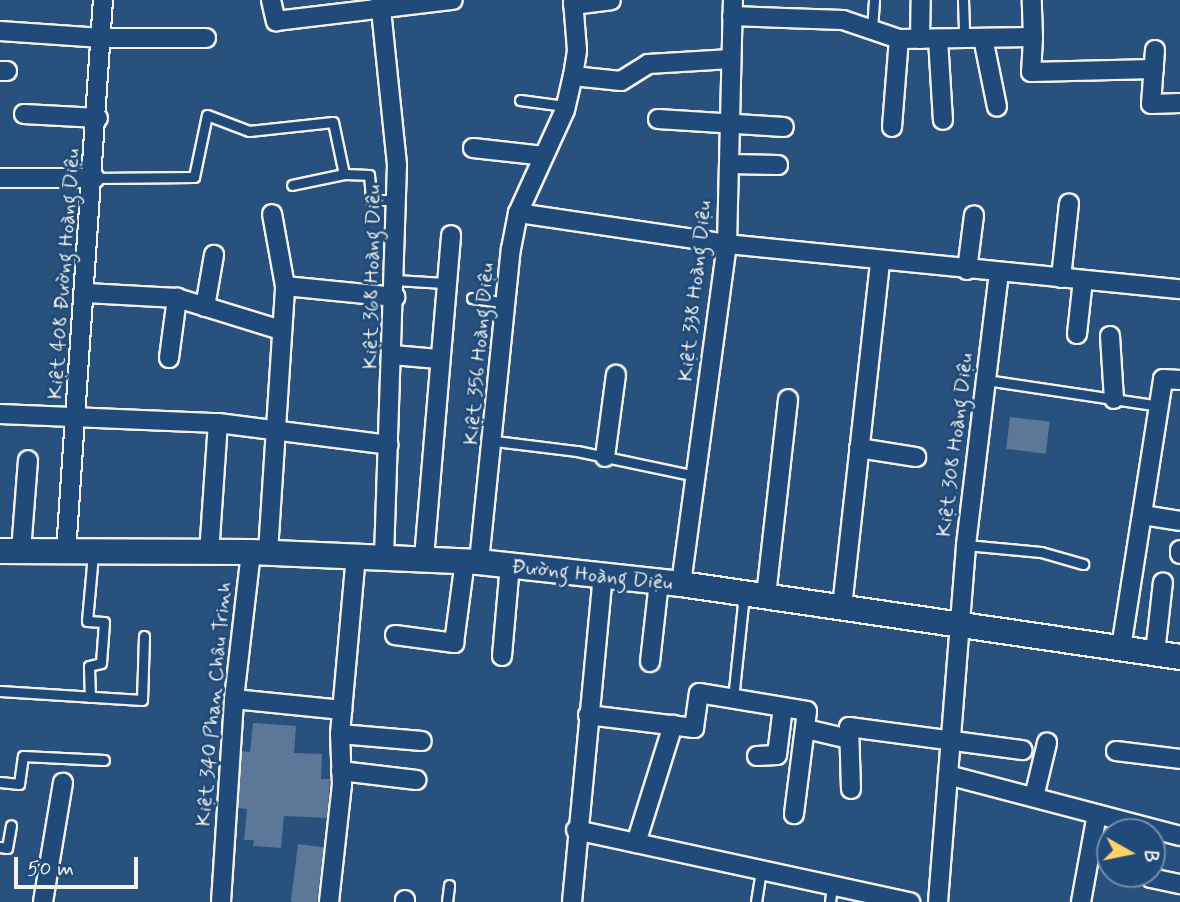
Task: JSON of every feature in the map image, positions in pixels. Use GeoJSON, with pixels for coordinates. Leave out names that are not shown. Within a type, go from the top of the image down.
{"type":"FeatureCollection","features":[{"type":"Feature","properties":{"kind":"main road","name":"Đường Hoàng Diệu"},"geometry":{"type":"LineString","coordinates":[[10,551],[209,554],[259,552],[384,555],[472,561],[670,583],[1180,656]]}},
{"type":"Feature","properties":{"kind":"street","name":"Kiệt 408 Đường Hoàng Diệu"},"geometry":{"type":"LineString","coordinates":[[66,552],[95,178],[103,0]]}},
{"type":"Feature","properties":{"kind":"street"},"geometry":{"type":"LineString","coordinates":[[271,0],[276,21],[380,3],[453,0]]}},
{"type":"Feature","properties":{"kind":"street"},"geometry":{"type":"LineString","coordinates":[[573,3],[611,0]]}},
{"type":"Feature","properties":{"kind":"street"},"geometry":{"type":"LineString","coordinates":[[920,39],[921,0]]}},
{"type":"Feature","properties":{"kind":"street"},"geometry":{"type":"LineString","coordinates":[[1032,0],[1031,72],[1154,69]]}},
{"type":"Feature","properties":{"kind":"street","name":"Kiệt 368 Hoàng Diệu"},"geometry":{"type":"LineString","coordinates":[[380,3],[397,200],[384,555]]}},
{"type":"Feature","properties":{"kind":"street","name":"Kiệt 356 Hoàng Diệu"},"geometry":{"type":"LineString","coordinates":[[395,635],[454,643],[495,442],[518,213],[565,106],[573,76],[577,50],[573,3]]}},
{"type":"Feature","properties":{"kind":"street"},"geometry":{"type":"LineString","coordinates":[[732,8],[843,20],[899,39],[1032,37]]}},
{"type":"Feature","properties":{"kind":"street","name":"Kiệt 338 Hoàng Diệu"},"geometry":{"type":"LineString","coordinates":[[650,662],[696,476],[727,244],[732,8]]}},
{"type":"Feature","properties":{"kind":"street"},"geometry":{"type":"LineString","coordinates":[[0,31],[102,38],[206,38]]}},
{"type":"Feature","properties":{"kind":"street"},"geometry":{"type":"LineString","coordinates":[[938,38],[943,120]]}},
{"type":"Feature","properties":{"kind":"street"},"geometry":{"type":"LineString","coordinates":[[983,38],[997,107]]}},
{"type":"Feature","properties":{"kind":"street"},"geometry":{"type":"LineString","coordinates":[[892,127],[899,39]]}},
{"type":"Feature","properties":{"kind":"street"},"geometry":{"type":"LineString","coordinates":[[1155,50],[1151,104],[1180,103]]}},
{"type":"Feature","properties":{"kind":"street"},"geometry":{"type":"LineString","coordinates":[[573,76],[621,81],[648,64],[731,59]]}},
{"type":"Feature","properties":{"kind":"street"},"geometry":{"type":"LineString","coordinates":[[24,114],[97,118]]}},
{"type":"Feature","properties":{"kind":"street"},"geometry":{"type":"LineString","coordinates":[[658,119],[784,127]]}},
{"type":"Feature","properties":{"kind":"street"},"geometry":{"type":"LineString","coordinates":[[473,148],[544,156]]}},
{"type":"Feature","properties":{"kind":"street"},"geometry":{"type":"LineString","coordinates":[[729,164],[778,165]]}},
{"type":"Feature","properties":{"kind":"street"},"geometry":{"type":"LineString","coordinates":[[0,178],[95,178]]}},
{"type":"Feature","properties":{"kind":"street"},"geometry":{"type":"LineString","coordinates":[[1061,278],[1069,203]]}},
{"type":"Feature","properties":{"kind":"street"},"geometry":{"type":"LineString","coordinates":[[518,213],[727,244],[967,270],[1180,289]]}},
{"type":"Feature","properties":{"kind":"street","name":"Kiệt 340 Phan Châu Trinh"},"geometry":{"type":"LineString","coordinates":[[221,902],[234,699],[259,552],[273,433],[285,286],[272,214]]}},
{"type":"Feature","properties":{"kind":"street"},"geometry":{"type":"LineString","coordinates":[[967,270],[974,215]]}},
{"type":"Feature","properties":{"kind":"street"},"geometry":{"type":"LineString","coordinates":[[424,558],[444,283],[451,235]]}},
{"type":"Feature","properties":{"kind":"street"},"geometry":{"type":"LineString","coordinates":[[205,307],[214,255]]}},
{"type":"Feature","properties":{"kind":"street"},"geometry":{"type":"LineString","coordinates":[[842,607],[880,261]]}},
{"type":"Feature","properties":{"kind":"street","name":"Kiệt 308 Hoàng Diệu"},"geometry":{"type":"LineString","coordinates":[[938,902],[966,545],[999,273]]}},
{"type":"Feature","properties":{"kind":"street"},"geometry":{"type":"LineString","coordinates":[[1077,334],[1083,280]]}},
{"type":"Feature","properties":{"kind":"street"},"geometry":{"type":"LineString","coordinates":[[285,286],[395,288]]}},
{"type":"Feature","properties":{"kind":"street"},"geometry":{"type":"LineString","coordinates":[[86,293],[177,299],[281,330]]}},
{"type":"Feature","properties":{"kind":"street"},"geometry":{"type":"LineString","coordinates":[[169,358],[177,299]]}},
{"type":"Feature","properties":{"kind":"street"},"geometry":{"type":"LineString","coordinates":[[1110,336],[1114,399]]}},
{"type":"Feature","properties":{"kind":"street"},"geometry":{"type":"LineString","coordinates":[[393,355],[438,359]]}},
{"type":"Feature","properties":{"kind":"street"},"geometry":{"type":"LineString","coordinates":[[605,457],[616,375]]}},
{"type":"Feature","properties":{"kind":"street"},"geometry":{"type":"LineString","coordinates":[[1121,648],[1163,379],[1180,380]]}},
{"type":"Feature","properties":{"kind":"street"},"geometry":{"type":"LineString","coordinates":[[755,595],[788,398]]}},
{"type":"Feature","properties":{"kind":"street"},"geometry":{"type":"LineString","coordinates":[[0,414],[218,424],[273,433],[389,445]]}},
{"type":"Feature","properties":{"kind":"street"},"geometry":{"type":"LineString","coordinates":[[209,554],[218,424]]}},
{"type":"Feature","properties":{"kind":"street"},"geometry":{"type":"LineString","coordinates":[[859,449],[916,457]]}},
{"type":"Feature","properties":{"kind":"street"},"geometry":{"type":"LineString","coordinates":[[10,551],[28,460]]}},
{"type":"Feature","properties":{"kind":"street"},"geometry":{"type":"LineString","coordinates":[[1143,516],[1180,521]]}},
{"type":"Feature","properties":{"kind":"street"},"geometry":{"type":"LineString","coordinates":[[329,902],[356,555]]}},
{"type":"Feature","properties":{"kind":"street"},"geometry":{"type":"LineString","coordinates":[[502,656],[510,565]]}},
{"type":"Feature","properties":{"kind":"street"},"geometry":{"type":"LineString","coordinates":[[572,902],[576,830],[603,576]]}},
{"type":"Feature","properties":{"kind":"street"},"geometry":{"type":"LineString","coordinates":[[1155,653],[1163,582]]}},
{"type":"Feature","properties":{"kind":"street"},"geometry":{"type":"LineString","coordinates":[[588,715],[694,728],[699,693],[807,711],[794,814]]}},
{"type":"Feature","properties":{"kind":"street"},"geometry":{"type":"LineString","coordinates":[[234,699],[342,710]]}},
{"type":"Feature","properties":{"kind":"street"},"geometry":{"type":"LineString","coordinates":[[757,756],[777,755],[783,707]]}},
{"type":"Feature","properties":{"kind":"street"},"geometry":{"type":"LineString","coordinates":[[636,843],[673,725]]}},
{"type":"Feature","properties":{"kind":"street"},"geometry":{"type":"LineString","coordinates":[[851,789],[849,727],[951,738],[1022,750]]}},
{"type":"Feature","properties":{"kind":"street"},"geometry":{"type":"LineString","coordinates":[[806,729],[849,738]]}},
{"type":"Feature","properties":{"kind":"street"},"geometry":{"type":"LineString","coordinates":[[340,734],[422,741]]}},
{"type":"Feature","properties":{"kind":"street"},"geometry":{"type":"LineString","coordinates":[[1034,797],[1047,743]]}},
{"type":"Feature","properties":{"kind":"street"},"geometry":{"type":"LineString","coordinates":[[1116,751],[1180,759]]}},
{"type":"Feature","properties":{"kind":"street"},"geometry":{"type":"LineString","coordinates":[[341,771],[416,780]]}},
{"type":"Feature","properties":{"kind":"street"},"geometry":{"type":"LineString","coordinates":[[948,775],[1180,836]]}},
{"type":"Feature","properties":{"kind":"street"},"geometry":{"type":"LineString","coordinates":[[43,902],[63,783]]}},
{"type":"Feature","properties":{"kind":"street"},"geometry":{"type":"LineString","coordinates":[[1081,902],[1097,814]]}},
{"type":"Feature","properties":{"kind":"street"},"geometry":{"type":"LineString","coordinates":[[576,830],[761,870],[831,894],[910,902]]}},
{"type":"Feature","properties":{"kind":"lane"},"geometry":{"type":"LineString","coordinates":[[872,29],[874,0]]}},
{"type":"Feature","properties":{"kind":"lane"},"geometry":{"type":"LineString","coordinates":[[963,0],[964,38]]}},
{"type":"Feature","properties":{"kind":"lane"},"geometry":{"type":"LineString","coordinates":[[520,100],[565,106]]}},
{"type":"Feature","properties":{"kind":"lane"},"geometry":{"type":"LineString","coordinates":[[95,178],[194,177],[207,115],[249,131],[333,122],[344,174]]}},
{"type":"Feature","properties":{"kind":"lane"},"geometry":{"type":"LineString","coordinates":[[292,185],[344,174],[369,175],[371,200],[397,200]]}},
{"type":"Feature","properties":{"kind":"lane"},"geometry":{"type":"LineString","coordinates":[[395,288],[444,283]]}},
{"type":"Feature","properties":{"kind":"lane"},"geometry":{"type":"LineString","coordinates":[[472,298],[507,303]]}},
{"type":"Feature","properties":{"kind":"lane"},"geometry":{"type":"LineString","coordinates":[[986,380],[1160,406]]}},
{"type":"Feature","properties":{"kind":"lane"},"geometry":{"type":"LineString","coordinates":[[495,442],[605,457],[696,476]]}},
{"type":"Feature","properties":{"kind":"lane"},"geometry":{"type":"LineString","coordinates":[[966,545],[1041,552],[1083,564]]}},
{"type":"Feature","properties":{"kind":"lane"},"geometry":{"type":"LineString","coordinates":[[90,697],[89,666],[102,663],[104,622],[87,621],[93,552]]}},
{"type":"Feature","properties":{"kind":"lane"},"geometry":{"type":"LineString","coordinates":[[733,699],[755,595]]}},
{"type":"Feature","properties":{"kind":"lane"},"geometry":{"type":"LineString","coordinates":[[0,691],[142,700],[144,636]]}},
{"type":"Feature","properties":{"kind":"lane"},"geometry":{"type":"LineString","coordinates":[[0,782],[19,784],[23,756],[104,760]]}},
{"type":"Feature","properties":{"kind":"lane"},"geometry":{"type":"LineString","coordinates":[[0,847],[7,848],[11,825]]}},
{"type":"Feature","properties":{"kind":"lane"},"geometry":{"type":"LineString","coordinates":[[756,902],[761,870]]}},
{"type":"Feature","properties":{"kind":"lane"},"geometry":{"type":"LineString","coordinates":[[447,902],[449,885]]}},
{"type":"Feature","properties":{"kind":"building"},"geometry":{"type":"Polygon","coordinates":[[[1010,417],[1050,422],[1046,454],[1006,449],[1010,417]]]}},
{"type":"Feature","properties":{"kind":"building"},"geometry":{"type":"Polygon","coordinates":[[[253,723],[296,726],[294,753],[322,754],[321,779],[330,779],[327,818],[284,816],[281,848],[253,846],[254,840],[244,840],[247,809],[238,808],[242,751],[250,752],[253,723]]]}},
{"type":"Feature","properties":{"kind":"building"},"geometry":{"type":"Polygon","coordinates":[[[298,844],[324,847],[317,902],[291,902],[298,844]]]}}]}
